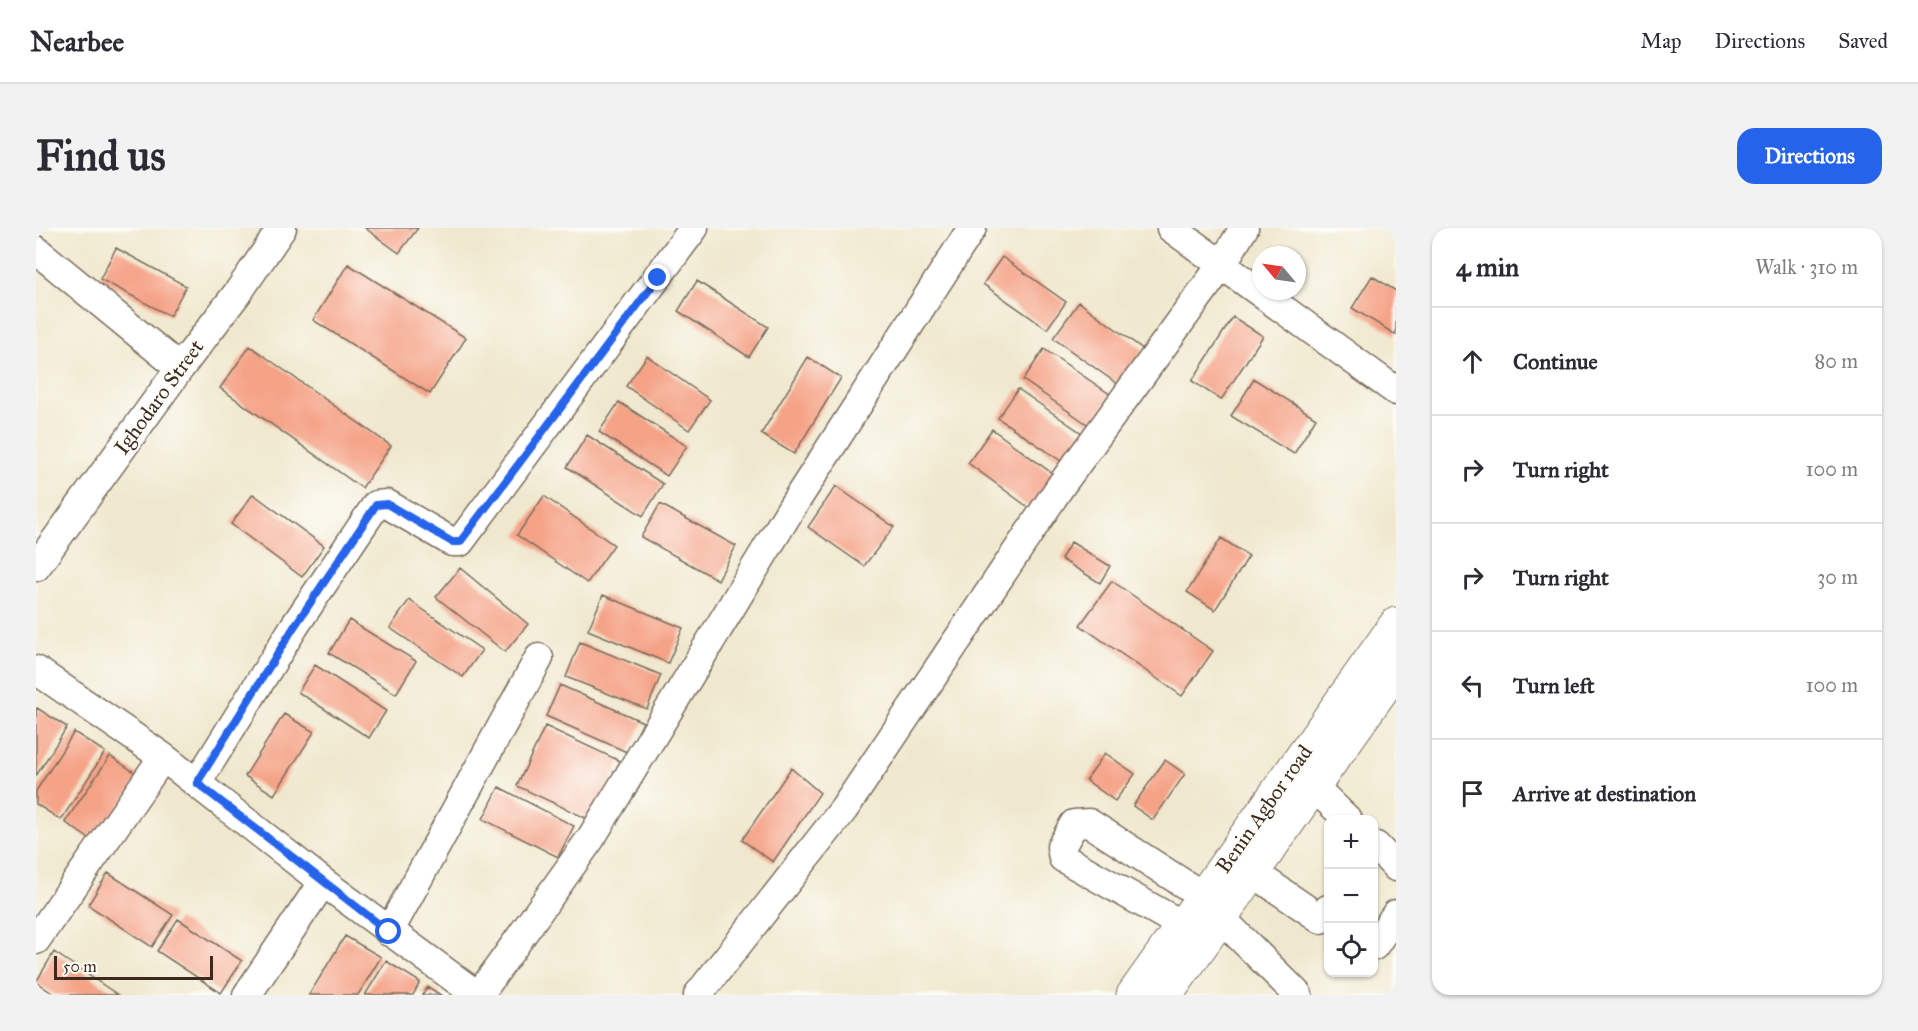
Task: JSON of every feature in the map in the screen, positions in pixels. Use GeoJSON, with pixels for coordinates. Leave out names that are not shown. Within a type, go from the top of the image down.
{"type":"FeatureCollection","features":[{"type":"Feature","properties":{"kind":"highway","name":"Benin Agbor road"},"geometry":{"type":"LineString","coordinates":[[1166,995],[1211,907],[1396,624]]}},
{"type":"Feature","properties":{"kind":"highway","name":"Benin Agbor road"},"geometry":{"type":"LineString","coordinates":[[1132,995],[1182,926],[1211,907],[1252,872],[1396,669]]}},
{"type":"Feature","properties":{"kind":"street","name":"Ighodaro Street"},"geometry":{"type":"LineString","coordinates":[[39,556],[239,291],[282,228]]}},
{"type":"Feature","properties":{"kind":"street"},"geometry":{"type":"LineString","coordinates":[[197,783],[294,627],[376,505],[387,504],[452,542],[460,542],[694,228]]}},
{"type":"Feature","properties":{"kind":"street"},"geometry":{"type":"LineString","coordinates":[[36,670],[163,757],[389,932],[478,995],[591,838],[792,507],[972,228]]}},
{"type":"Feature","properties":{"kind":"street"},"geometry":{"type":"LineString","coordinates":[[1171,228],[1396,391]]}},
{"type":"Feature","properties":{"kind":"street"},"geometry":{"type":"LineString","coordinates":[[698,995],[844,809],[1062,484],[1221,266],[1244,228]]}},
{"type":"Feature","properties":{"kind":"street"},"geometry":{"type":"LineString","coordinates":[[36,250],[180,368]]}},
{"type":"Feature","properties":{"kind":"street"},"geometry":{"type":"LineString","coordinates":[[389,932],[539,658]]}},
{"type":"Feature","properties":{"kind":"street"},"geometry":{"type":"LineString","coordinates":[[36,940],[163,757]]}},
{"type":"Feature","properties":{"kind":"street"},"geometry":{"type":"LineString","coordinates":[[1313,786],[1344,815]]}},
{"type":"Feature","properties":{"kind":"street"},"geometry":{"type":"LineString","coordinates":[[1182,926],[1063,858],[1061,847],[1074,824],[1089,823],[1211,907],[1298,995]]}},
{"type":"Feature","properties":{"kind":"street"},"geometry":{"type":"LineString","coordinates":[[1378,850],[1396,867]]}},
{"type":"Feature","properties":{"kind":"street"},"geometry":{"type":"LineString","coordinates":[[1252,872],[1324,917]]}},
{"type":"Feature","properties":{"kind":"street"},"geometry":{"type":"LineString","coordinates":[[247,995],[323,882]]}},
{"type":"Feature","properties":{"kind":"street"},"geometry":{"type":"LineString","coordinates":[[1378,940],[1396,914]]}},
{"type":"Feature","properties":{"kind":"building"},"geometry":{"type":"Polygon","coordinates":[[[365,228],[418,228],[399,253],[365,228]]]}},
{"type":"Feature","properties":{"kind":"building"},"geometry":{"type":"Polygon","coordinates":[[[116,248],[186,286],[170,316],[100,279],[116,248]]]}},
{"type":"Feature","properties":{"kind":"building"},"geometry":{"type":"Polygon","coordinates":[[[1002,257],[1066,302],[1047,329],[983,284],[1002,257]]]}},
{"type":"Feature","properties":{"kind":"building"},"geometry":{"type":"Polygon","coordinates":[[[348,264],[466,338],[430,394],[313,320],[348,264]]]}},
{"type":"Feature","properties":{"kind":"building"},"geometry":{"type":"Polygon","coordinates":[[[1372,276],[1396,291],[1396,335],[1352,308],[1372,276]]]}},
{"type":"Feature","properties":{"kind":"building"},"geometry":{"type":"Polygon","coordinates":[[[697,281],[768,327],[749,357],[678,311],[697,281]]]}},
{"type":"Feature","properties":{"kind":"building"},"geometry":{"type":"Polygon","coordinates":[[[1079,302],[1144,350],[1119,385],[1053,338],[1079,302]]]}},
{"type":"Feature","properties":{"kind":"building"},"geometry":{"type":"Polygon","coordinates":[[[1233,317],[1263,336],[1221,400],[1192,381],[1233,317]]]}},
{"type":"Feature","properties":{"kind":"building"},"geometry":{"type":"Polygon","coordinates":[[[250,346],[391,446],[362,488],[220,388],[250,346]]]}},
{"type":"Feature","properties":{"kind":"building"},"geometry":{"type":"Polygon","coordinates":[[[1044,349],[1111,395],[1090,426],[1023,380],[1044,349]]]}},
{"type":"Feature","properties":{"kind":"building"},"geometry":{"type":"Polygon","coordinates":[[[647,356],[710,400],[689,430],[626,386],[647,356]]]}},
{"type":"Feature","properties":{"kind":"building"},"geometry":{"type":"Polygon","coordinates":[[[808,357],[841,378],[794,454],[761,434],[808,357]]]}},
{"type":"Feature","properties":{"kind":"building"},"geometry":{"type":"Polygon","coordinates":[[[1254,379],[1316,418],[1294,454],[1231,416],[1254,379]]]}},
{"type":"Feature","properties":{"kind":"building"},"geometry":{"type":"Polygon","coordinates":[[[1018,389],[1083,434],[1064,463],[998,418],[1018,389]]]}},
{"type":"Feature","properties":{"kind":"building"},"geometry":{"type":"Polygon","coordinates":[[[619,402],[687,446],[667,476],[599,432],[619,402]]]}},
{"type":"Feature","properties":{"kind":"building"},"geometry":{"type":"Polygon","coordinates":[[[992,429],[1057,477],[1032,510],[968,463],[992,429]]]}},
{"type":"Feature","properties":{"kind":"building"},"geometry":{"type":"Polygon","coordinates":[[[587,435],[663,484],[643,516],[567,467],[587,435]]]}},
{"type":"Feature","properties":{"kind":"building"},"geometry":{"type":"Polygon","coordinates":[[[836,486],[894,527],[864,566],[808,527],[836,486]]]}},
{"type":"Feature","properties":{"kind":"building"},"geometry":{"type":"Polygon","coordinates":[[[253,494],[324,546],[302,577],[231,524],[253,494]]]}},
{"type":"Feature","properties":{"kind":"building"},"geometry":{"type":"Polygon","coordinates":[[[544,496],[614,545],[587,583],[517,535],[544,496]]]}},
{"type":"Feature","properties":{"kind":"building"},"geometry":{"type":"Polygon","coordinates":[[[660,504],[736,546],[718,580],[641,537],[660,504]]]}},
{"type":"Feature","properties":{"kind":"building"},"geometry":{"type":"Polygon","coordinates":[[[1221,538],[1249,556],[1215,610],[1187,592],[1221,538]]]}},
{"type":"Feature","properties":{"kind":"building"},"geometry":{"type":"Polygon","coordinates":[[[1071,542],[1110,566],[1100,583],[1061,559],[1071,542]]]}},
{"type":"Feature","properties":{"kind":"building"},"geometry":{"type":"Polygon","coordinates":[[[460,568],[528,624],[505,652],[436,597],[460,568]]]}},
{"type":"Feature","properties":{"kind":"building"},"geometry":{"type":"Polygon","coordinates":[[[1112,581],[1213,651],[1182,696],[1080,625],[1112,581]]]}},
{"type":"Feature","properties":{"kind":"building"},"geometry":{"type":"Polygon","coordinates":[[[603,595],[683,628],[668,663],[588,630],[603,595]]]}},
{"type":"Feature","properties":{"kind":"building"},"geometry":{"type":"Polygon","coordinates":[[[409,600],[482,650],[463,677],[390,628],[409,600]]]}},
{"type":"Feature","properties":{"kind":"building"},"geometry":{"type":"Polygon","coordinates":[[[349,620],[416,661],[396,694],[329,653],[349,620]]]}},
{"type":"Feature","properties":{"kind":"building"},"geometry":{"type":"Polygon","coordinates":[[[580,642],[661,675],[647,709],[566,677],[580,642]]]}},
{"type":"Feature","properties":{"kind":"building"},"geometry":{"type":"Polygon","coordinates":[[[315,665],[386,711],[369,738],[298,692],[315,665]]]}},
{"type":"Feature","properties":{"kind":"building"},"geometry":{"type":"Polygon","coordinates":[[[560,685],[643,722],[629,753],[546,716],[560,685]]]}},
{"type":"Feature","properties":{"kind":"building"},"geometry":{"type":"Polygon","coordinates":[[[37,708],[67,727],[36,776],[36,711],[37,708]]]}},
{"type":"Feature","properties":{"kind":"building"},"geometry":{"type":"Polygon","coordinates":[[[284,714],[314,732],[274,795],[245,776],[284,714]]]}},
{"type":"Feature","properties":{"kind":"building"},"geometry":{"type":"Polygon","coordinates":[[[545,726],[620,761],[592,821],[517,786],[545,726]]]}},
{"type":"Feature","properties":{"kind":"building"},"geometry":{"type":"Polygon","coordinates":[[[74,732],[105,752],[61,820],[36,804],[36,791],[74,732]]]}},
{"type":"Feature","properties":{"kind":"building"},"geometry":{"type":"Polygon","coordinates":[[[1105,753],[1135,774],[1115,801],[1086,780],[1105,753]]]}},
{"type":"Feature","properties":{"kind":"building"},"geometry":{"type":"Polygon","coordinates":[[[110,756],[140,776],[95,843],[65,822],[110,756]]]}},
{"type":"Feature","properties":{"kind":"building"},"geometry":{"type":"Polygon","coordinates":[[[1165,760],[1185,774],[1153,820],[1133,806],[1165,760]]]}},
{"type":"Feature","properties":{"kind":"building"},"geometry":{"type":"Polygon","coordinates":[[[791,768],[820,793],[773,862],[742,840],[791,768]]]}},
{"type":"Feature","properties":{"kind":"building"},"geometry":{"type":"Polygon","coordinates":[[[499,787],[574,826],[558,857],[483,819],[499,787]]]}},
{"type":"Feature","properties":{"kind":"building"},"geometry":{"type":"Polygon","coordinates":[[[108,873],[173,915],[152,947],[88,905],[108,873]]]}},
{"type":"Feature","properties":{"kind":"building"},"geometry":{"type":"Polygon","coordinates":[[[178,919],[242,961],[221,993],[157,951],[178,919]]]}},
{"type":"Feature","properties":{"kind":"building"},"geometry":{"type":"Polygon","coordinates":[[[345,936],[381,957],[358,995],[309,995],[345,936]]]}},
{"type":"Feature","properties":{"kind":"building"},"geometry":{"type":"Polygon","coordinates":[[[54,952],[118,995],[55,995],[36,982],[54,952]]]}},
{"type":"Feature","properties":{"kind":"building"},"geometry":{"type":"Polygon","coordinates":[[[386,961],[420,982],[413,995],[365,995],[386,961]]]}},
{"type":"Feature","properties":{"kind":"building"},"geometry":{"type":"Polygon","coordinates":[[[428,987],[441,995],[422,995],[428,987]]]}},
{"type":"Feature","properties":{"kind":"route"},"geometry":{"type":"LineString","coordinates":[[389,932],[197,783],[294,627],[376,505],[387,504],[452,542],[460,542],[658,278]]}}]}
